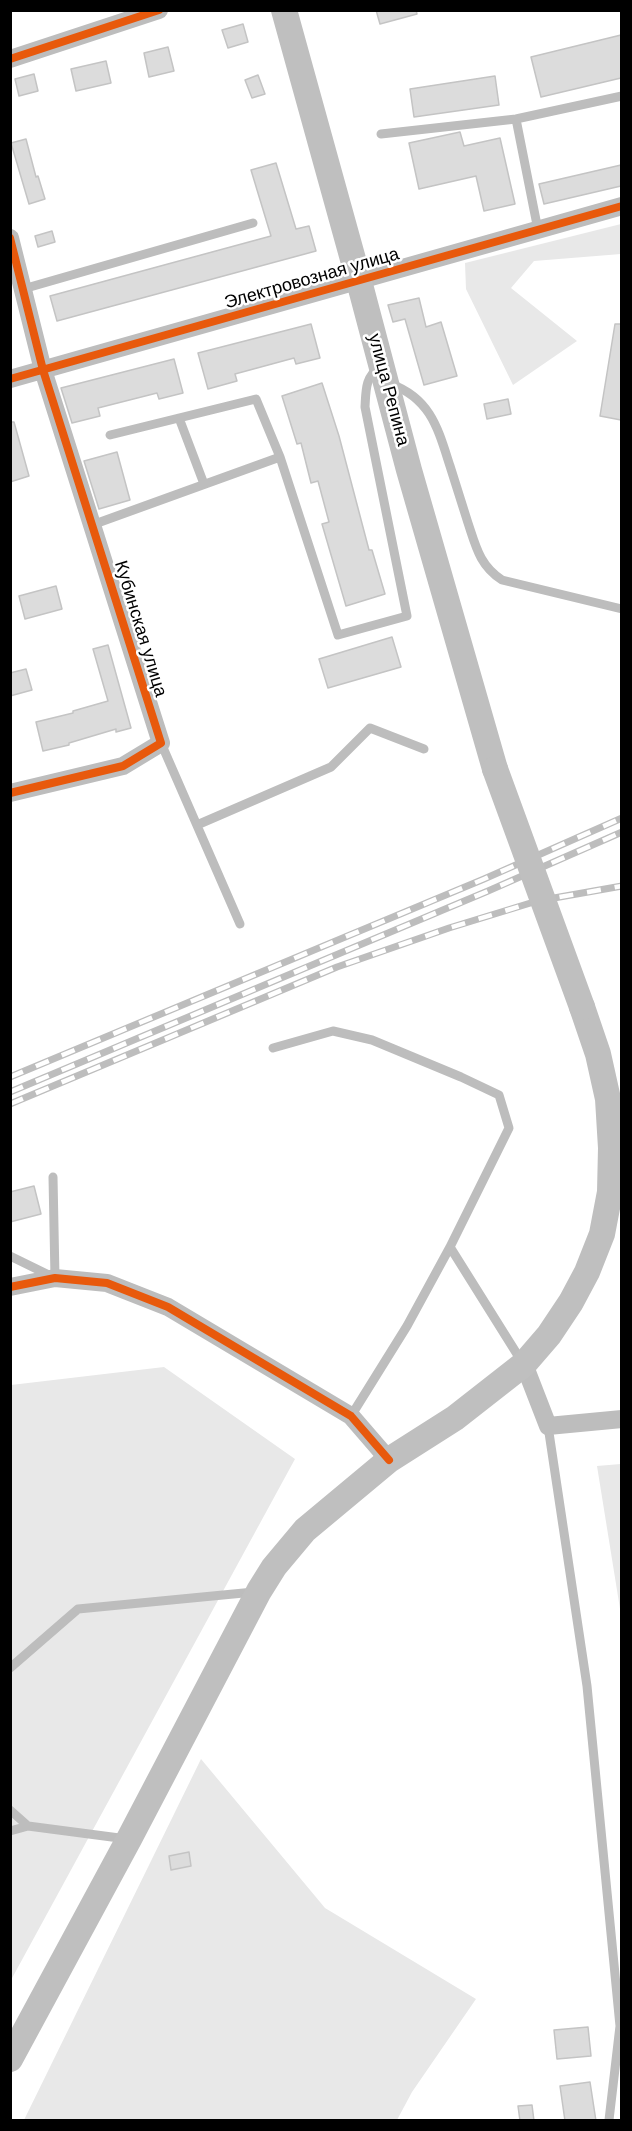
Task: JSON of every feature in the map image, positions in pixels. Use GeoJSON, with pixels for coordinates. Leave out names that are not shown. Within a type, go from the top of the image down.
{"type":"FeatureCollection","features":[{"type":"Feature","properties":{"kind":"main road","name":"улица Репина"},"geometry":{"type":"LineString","coordinates":[[10,2059],[259,1591],[274,1567],[305,1530],[389,1460],[455,1418],[524,1364],[555,1326],[587,1272],[602,1234],[610,1192],[611,1148],[608,1099],[598,1054],[495,769],[409,470],[284,10]]}},
{"type":"Feature","properties":{"kind":"street"},"geometry":{"type":"LineString","coordinates":[[10,59],[159,10]]}},
{"type":"Feature","properties":{"kind":"street","name":"Электровозная улица"},"geometry":{"type":"LineString","coordinates":[[10,379],[621,206]]}},
{"type":"Feature","properties":{"kind":"street","name":"Кубинская улица"},"geometry":{"type":"LineString","coordinates":[[10,238],[44,370],[161,743]]}},
{"type":"Feature","properties":{"kind":"street"},"geometry":{"type":"LineString","coordinates":[[10,793],[123,766],[161,743]]}},
{"type":"Feature","properties":{"kind":"street"},"geometry":{"type":"LineString","coordinates":[[10,1287],[55,1278],[107,1283],[168,1307],[351,1416],[389,1460]]}},
{"type":"Feature","properties":{"kind":"street"},"geometry":{"type":"LineString","coordinates":[[524,1364],[548,1426],[621,1419]]}},
{"type":"Feature","properties":{"kind":"lane"},"geometry":{"type":"LineString","coordinates":[[381,134],[516,119],[621,96]]}},
{"type":"Feature","properties":{"kind":"lane"},"geometry":{"type":"LineString","coordinates":[[516,119],[538,230]]}},
{"type":"Feature","properties":{"kind":"lane"},"geometry":{"type":"LineString","coordinates":[[23,289],[253,223]]}},
{"type":"Feature","properties":{"kind":"lane"},"geometry":{"type":"LineString","coordinates":[[110,435],[256,399],[280,457],[338,635],[406,616],[365,407],[367,382],[372,373],[384,374],[422,404],[436,423],[477,552],[489,572],[502,580],[621,609]]}},
{"type":"Feature","properties":{"kind":"lane"},"geometry":{"type":"LineString","coordinates":[[178,418],[204,484]]}},
{"type":"Feature","properties":{"kind":"lane"},"geometry":{"type":"LineString","coordinates":[[92,525],[280,457]]}},
{"type":"Feature","properties":{"kind":"lane"},"geometry":{"type":"LineString","coordinates":[[196,825],[331,767],[370,728],[424,749]]}},
{"type":"Feature","properties":{"kind":"lane"},"geometry":{"type":"LineString","coordinates":[[161,743],[240,924]]}},
{"type":"Feature","properties":{"kind":"lane"},"geometry":{"type":"LineString","coordinates":[[273,1048],[333,1031],[372,1041],[499,1095],[509,1128],[450,1247],[407,1326],[351,1416]]}},
{"type":"Feature","properties":{"kind":"lane"},"geometry":{"type":"LineString","coordinates":[[10,1256],[55,1278],[53,1177]]}},
{"type":"Feature","properties":{"kind":"lane"},"geometry":{"type":"LineString","coordinates":[[450,1247],[524,1364]]}},
{"type":"Feature","properties":{"kind":"lane"},"geometry":{"type":"LineString","coordinates":[[548,1426],[587,1686],[620,2017],[609,2121]]}},
{"type":"Feature","properties":{"kind":"lane"},"geometry":{"type":"LineString","coordinates":[[10,1668],[78,1609],[259,1591]]}},
{"type":"Feature","properties":{"kind":"lane"},"geometry":{"type":"LineString","coordinates":[[10,1810],[28,1826]]}},
{"type":"Feature","properties":{"kind":"lane"},"geometry":{"type":"LineString","coordinates":[[10,1831],[28,1826],[129,1839]]}},
{"type":"Feature","properties":{"kind":"shaded area"},"geometry":{"type":"Polygon","coordinates":[[[621,224],[621,254],[534,261],[511,288],[577,341],[513,385],[466,289],[465,263],[621,224]]]}},
{"type":"Feature","properties":{"kind":"shaded area"},"geometry":{"type":"Polygon","coordinates":[[[164,1367],[295,1459],[11,1980],[11,1385],[164,1367]]]}},
{"type":"Feature","properties":{"kind":"shaded area"},"geometry":{"type":"Polygon","coordinates":[[[622,1464],[621,1615],[597,1466],[622,1464]]]}},
{"type":"Feature","properties":{"kind":"shaded area"},"geometry":{"type":"Polygon","coordinates":[[[201,1759],[325,1908],[476,1999],[412,2092],[397,2120],[24,2120],[201,1759]]]}},
{"type":"Feature","properties":{"kind":"building"},"geometry":{"type":"Polygon","coordinates":[[[376,10],[416,10],[417,14],[380,24],[376,10]]]}},
{"type":"Feature","properties":{"kind":"building"},"geometry":{"type":"Polygon","coordinates":[[[243,24],[248,42],[228,48],[222,30],[243,24]]]}},
{"type":"Feature","properties":{"kind":"building"},"geometry":{"type":"Polygon","coordinates":[[[621,35],[621,78],[541,97],[531,57],[621,35]]]}},
{"type":"Feature","properties":{"kind":"building"},"geometry":{"type":"Polygon","coordinates":[[[168,47],[174,71],[149,77],[144,53],[168,47]]]}},
{"type":"Feature","properties":{"kind":"building"},"geometry":{"type":"Polygon","coordinates":[[[106,61],[111,83],[76,91],[71,69],[106,61]]]}},
{"type":"Feature","properties":{"kind":"building"},"geometry":{"type":"Polygon","coordinates":[[[34,74],[38,91],[19,96],[15,79],[34,74]]]}},
{"type":"Feature","properties":{"kind":"building"},"geometry":{"type":"Polygon","coordinates":[[[258,75],[265,94],[252,98],[245,80],[258,75]]]}},
{"type":"Feature","properties":{"kind":"building"},"geometry":{"type":"Polygon","coordinates":[[[495,76],[499,105],[414,117],[410,89],[495,76]]]}},
{"type":"Feature","properties":{"kind":"building"},"geometry":{"type":"Polygon","coordinates":[[[460,132],[464,146],[500,138],[515,204],[484,211],[476,176],[419,189],[409,143],[460,132]]]}},
{"type":"Feature","properties":{"kind":"building"},"geometry":{"type":"Polygon","coordinates":[[[26,139],[36,177],[38,176],[45,199],[29,204],[11,143],[26,139]]]}},
{"type":"Feature","properties":{"kind":"building"},"geometry":{"type":"Polygon","coordinates":[[[276,163],[296,229],[309,226],[316,251],[57,321],[50,296],[271,236],[251,170],[276,163]]]}},
{"type":"Feature","properties":{"kind":"building"},"geometry":{"type":"Polygon","coordinates":[[[621,165],[621,186],[544,204],[539,184],[621,165]]]}},
{"type":"Feature","properties":{"kind":"building"},"geometry":{"type":"Polygon","coordinates":[[[52,231],[55,242],[38,247],[35,236],[52,231]]]}},
{"type":"Feature","properties":{"kind":"building"},"geometry":{"type":"Polygon","coordinates":[[[419,298],[426,327],[441,322],[457,376],[424,385],[405,319],[393,322],[388,305],[419,298]]]}},
{"type":"Feature","properties":{"kind":"building"},"geometry":{"type":"Polygon","coordinates":[[[311,324],[320,358],[296,364],[294,358],[235,374],[237,381],[208,389],[198,353],[311,324]]]}},
{"type":"Feature","properties":{"kind":"building"},"geometry":{"type":"Polygon","coordinates":[[[615,324],[621,324],[621,420],[600,416],[615,324]]]}},
{"type":"Feature","properties":{"kind":"building"},"geometry":{"type":"Polygon","coordinates":[[[174,359],[183,393],[159,399],[157,393],[98,408],[100,416],[72,423],[61,388],[174,359]]]}},
{"type":"Feature","properties":{"kind":"building"},"geometry":{"type":"Polygon","coordinates":[[[322,383],[339,436],[369,550],[372,550],[385,594],[346,606],[322,524],[329,522],[318,481],[311,483],[301,443],[297,444],[282,396],[322,383]]]}},
{"type":"Feature","properties":{"kind":"building"},"geometry":{"type":"Polygon","coordinates":[[[508,399],[511,414],[487,419],[484,404],[508,399]]]}},
{"type":"Feature","properties":{"kind":"building"},"geometry":{"type":"Polygon","coordinates":[[[10,422],[14,422],[29,476],[10,482],[10,422]]]}},
{"type":"Feature","properties":{"kind":"building"},"geometry":{"type":"Polygon","coordinates":[[[117,452],[130,500],[99,509],[84,461],[117,452]]]}},
{"type":"Feature","properties":{"kind":"building"},"geometry":{"type":"Polygon","coordinates":[[[56,586],[62,609],[25,619],[19,596],[56,586]]]}},
{"type":"Feature","properties":{"kind":"building"},"geometry":{"type":"Polygon","coordinates":[[[392,637],[401,667],[328,688],[319,659],[392,637]]]}},
{"type":"Feature","properties":{"kind":"building"},"geometry":{"type":"Polygon","coordinates":[[[108,645],[131,728],[116,732],[116,729],[43,751],[36,722],[108,701],[93,649],[108,645]]]}},
{"type":"Feature","properties":{"kind":"building"},"geometry":{"type":"Polygon","coordinates":[[[26,669],[32,690],[10,696],[10,673],[26,669]]]}},
{"type":"Feature","properties":{"kind":"building"},"geometry":{"type":"Polygon","coordinates":[[[34,1186],[41,1214],[10,1222],[10,1192],[34,1186]]]}},
{"type":"Feature","properties":{"kind":"building"},"geometry":{"type":"Polygon","coordinates":[[[189,1852],[191,1866],[171,1870],[169,1856],[189,1852]]]}},
{"type":"Feature","properties":{"kind":"building"},"geometry":{"type":"Polygon","coordinates":[[[588,2027],[591,2056],[557,2059],[554,2030],[588,2027]]]}},
{"type":"Feature","properties":{"kind":"building"},"geometry":{"type":"Polygon","coordinates":[[[590,2082],[596,2121],[565,2121],[560,2086],[590,2082]]]}},
{"type":"Feature","properties":{"kind":"building"},"geometry":{"type":"Polygon","coordinates":[[[532,2105],[534,2121],[520,2121],[518,2106],[532,2105]]]}},
{"type":"Feature","properties":{"kind":"railway"},"geometry":{"type":"LineString","coordinates":[[10,1077],[484,879],[622,818]]}},
{"type":"Feature","properties":{"kind":"railway"},"geometry":{"type":"LineString","coordinates":[[10,1092],[488,891],[622,832]]}},
{"type":"Feature","properties":{"kind":"railway"},"geometry":{"type":"LineString","coordinates":[[10,1104],[337,967],[449,928],[537,901],[622,886]]}},
{"type":"Feature","properties":{"kind":"cycle path"},"geometry":{"type":"LineString","coordinates":[[10,59],[159,10]]}},
{"type":"Feature","properties":{"kind":"cycle path"},"geometry":{"type":"LineString","coordinates":[[10,379],[622,206]]}},
{"type":"Feature","properties":{"kind":"cycle path"},"geometry":{"type":"LineString","coordinates":[[10,238],[43,370],[161,743],[123,766],[10,793]]}},
{"type":"Feature","properties":{"kind":"cycle path"},"geometry":{"type":"LineString","coordinates":[[10,1287],[55,1278],[107,1283],[168,1307],[351,1416],[389,1460]]}}]}
